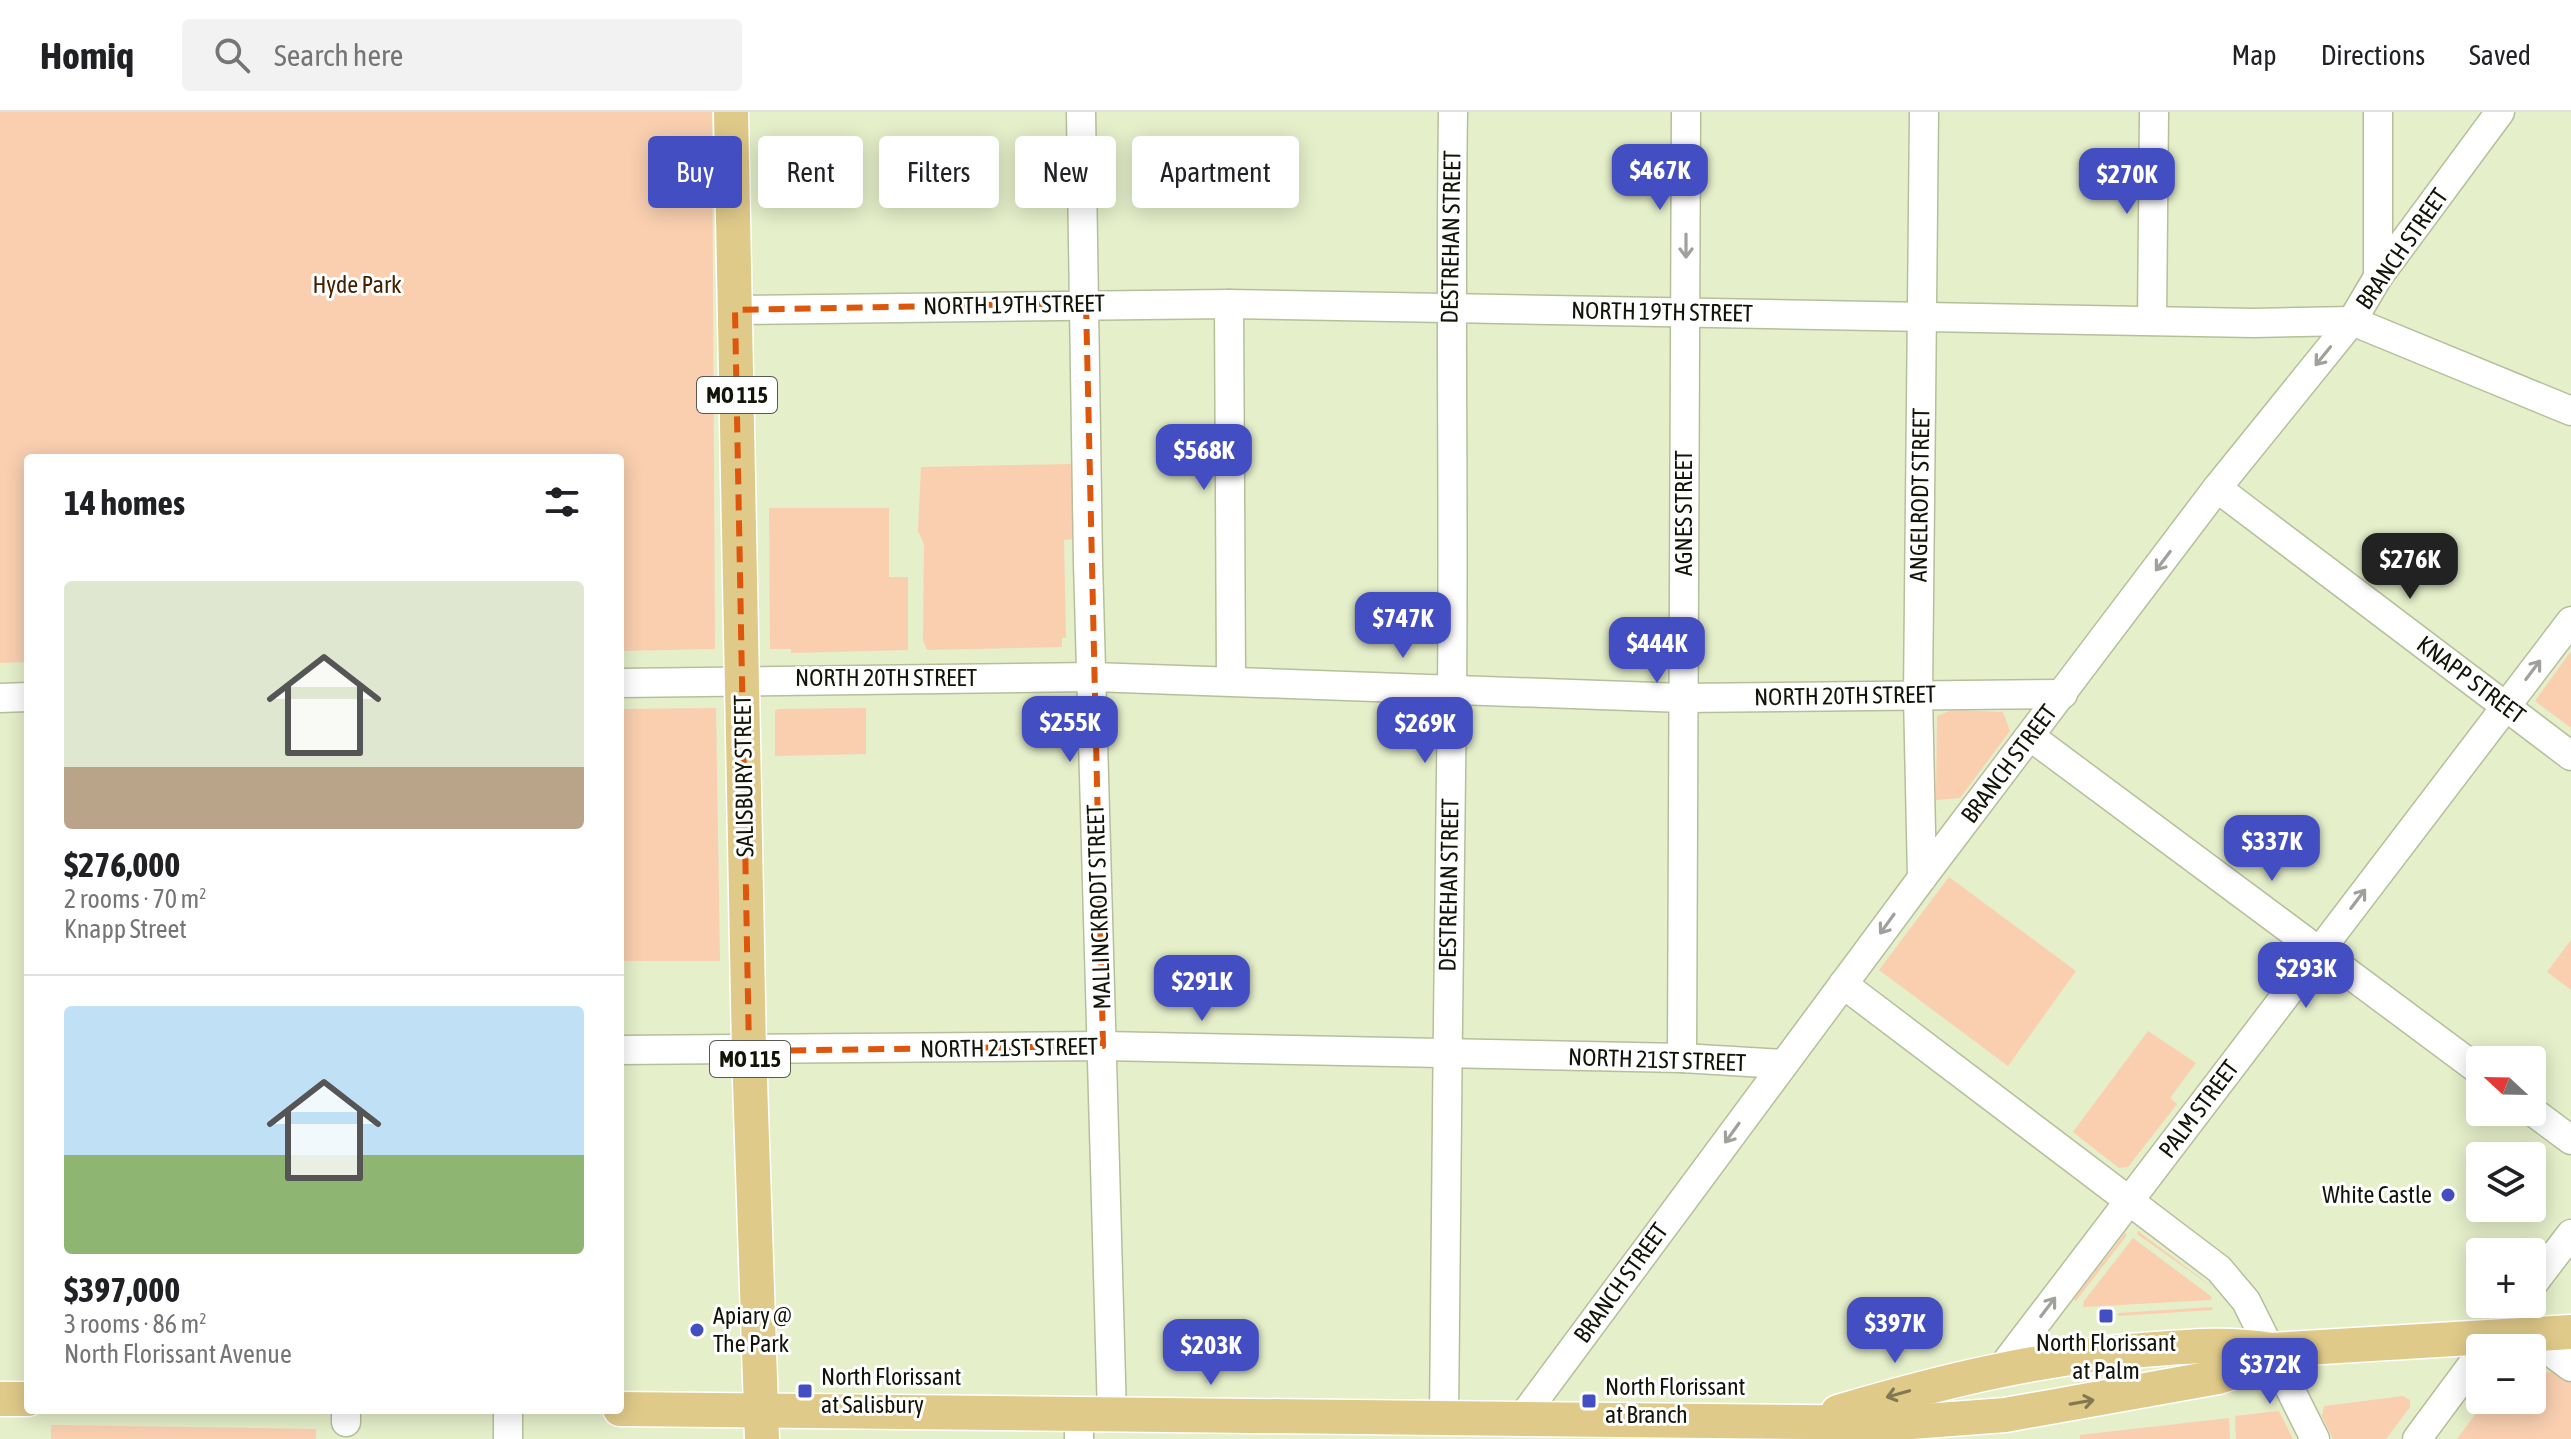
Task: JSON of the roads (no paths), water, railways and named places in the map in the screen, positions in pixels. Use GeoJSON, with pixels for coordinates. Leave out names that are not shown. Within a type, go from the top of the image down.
{"type":"FeatureCollection","features":[{"type":"Feature","properties":{"kind":"main road","name":"SALISBURY STREET"},"geometry":{"type":"LineString","coordinates":[[731,112],[749,1051],[762,1425]]}},
{"type":"Feature","properties":{"kind":"main road"},"geometry":{"type":"LineString","coordinates":[[2502,1334],[2523,1319],[2571,1332]]}},
{"type":"Feature","properties":{"kind":"main road"},"geometry":{"type":"LineString","coordinates":[[1803,1422],[2001,1369],[2093,1354],[2221,1345],[2271,1350],[2466,1346]]}},
{"type":"Feature","properties":{"kind":"main road"},"geometry":{"type":"LineString","coordinates":[[624,1409],[762,1425],[1462,1425],[1521,1419],[1899,1423],[1976,1428],[2218,1377],[2249,1367],[2271,1350]]}},
{"type":"Feature","properties":{"kind":"main road"},"geometry":{"type":"LineString","coordinates":[[1976,1428],[2011,1393],[2001,1369]]}},
{"type":"Feature","properties":{"kind":"main road"},"geometry":{"type":"LineString","coordinates":[[0,1399],[24,1399]]}},
{"type":"Feature","properties":{"kind":"street","name":"MALLINCKRODT STREET"},"geometry":{"type":"LineString","coordinates":[[1081,112],[1088,563],[1103,1046],[1090,1423]]}},
{"type":"Feature","properties":{"kind":"street","name":"DESTREHAN STREET"},"geometry":{"type":"LineString","coordinates":[[1453,112],[1450,306],[1453,688],[1445,1055],[1462,1425]]}},
{"type":"Feature","properties":{"kind":"street","name":"AGNES STREET"},"geometry":{"type":"LineString","coordinates":[[1682,1058],[1686,112]]}},
{"type":"Feature","properties":{"kind":"street","name":"ANGELRODT STREET"},"geometry":{"type":"LineString","coordinates":[[1922,878],[1918,695],[1924,112]]}},
{"type":"Feature","properties":{"kind":"street"},"geometry":{"type":"LineString","coordinates":[[2152,321],[2154,112]]}},
{"type":"Feature","properties":{"kind":"street"},"geometry":{"type":"LineString","coordinates":[[2378,112],[2378,277]]}},
{"type":"Feature","properties":{"kind":"street","name":"BRANCH STREET"},"geometry":{"type":"LineString","coordinates":[[1521,1419],[1782,1064],[2217,488],[2352,321],[2378,277],[2500,112]]}},
{"type":"Feature","properties":{"kind":"street","name":"NORTH 19TH STREET"},"geometry":{"type":"LineString","coordinates":[[735,310],[1086,303],[1450,306],[1922,318],[2352,321],[2571,411]]}},
{"type":"Feature","properties":{"kind":"street"},"geometry":{"type":"LineString","coordinates":[[1229,304],[1231,680]]}},
{"type":"Feature","properties":{"kind":"street","name":"KNAPP STREET"},"geometry":{"type":"LineString","coordinates":[[2217,488],[2571,756]]}},
{"type":"Feature","properties":{"kind":"street","name":"PALM STREET"},"geometry":{"type":"LineString","coordinates":[[2001,1369],[2571,621]]}},
{"type":"Feature","properties":{"kind":"street","name":"NORTH 20TH STREET"},"geometry":{"type":"LineString","coordinates":[[624,683],[1093,677],[1683,698],[2063,694]]}},
{"type":"Feature","properties":{"kind":"street"},"geometry":{"type":"LineString","coordinates":[[0,698],[24,697]]}},
{"type":"Feature","properties":{"kind":"street"},"geometry":{"type":"LineString","coordinates":[[2031,737],[2466,1060]]}},
{"type":"Feature","properties":{"kind":"street"},"geometry":{"type":"LineString","coordinates":[[1843,984],[2219,1269],[2235,1285],[2315,1439]]}},
{"type":"Feature","properties":{"kind":"street","name":"NORTH 21ST STREET"},"geometry":{"type":"LineString","coordinates":[[624,1050],[1103,1046],[1682,1058],[1782,1064]]}},
{"type":"Feature","properties":{"kind":"street"},"geometry":{"type":"LineString","coordinates":[[2546,1121],[2571,1140]]}},
{"type":"Feature","properties":{"kind":"street"},"geometry":{"type":"LineString","coordinates":[[2546,1267],[2571,1234]]}},
{"type":"Feature","properties":{"kind":"street"},"geometry":{"type":"LineString","coordinates":[[2523,1319],[2571,1367]]}},
{"type":"Feature","properties":{"kind":"street"},"geometry":{"type":"LineString","coordinates":[[2417,1439],[2466,1373]]}},
{"type":"Feature","properties":{"kind":"street"},"geometry":{"type":"LineString","coordinates":[[508,1414],[508,1439]]}},
{"type":"Feature","properties":{"kind":"place","name":"White Castle"},"geometry":{"type":"Point","coordinates":[2448,1195]}},
{"type":"Feature","properties":{"kind":"place","name":"North Florissant at Palm"},"geometry":{"type":"Point","coordinates":[2106,1316]}},
{"type":"Feature","properties":{"kind":"place","name":"Apiary @ The Park"},"geometry":{"type":"Point","coordinates":[697,1330]}},
{"type":"Feature","properties":{"kind":"place","name":"North Florissant at Salisbury"},"geometry":{"type":"Point","coordinates":[805,1391]}},
{"type":"Feature","properties":{"kind":"place","name":"North Florissant at Branch"},"geometry":{"type":"Point","coordinates":[1589,1401]}},
{"type":"Feature","properties":{"kind":"park label","name":"Hyde Park"},"geometry":{"type":"Point","coordinates":[357,285]}}]}
